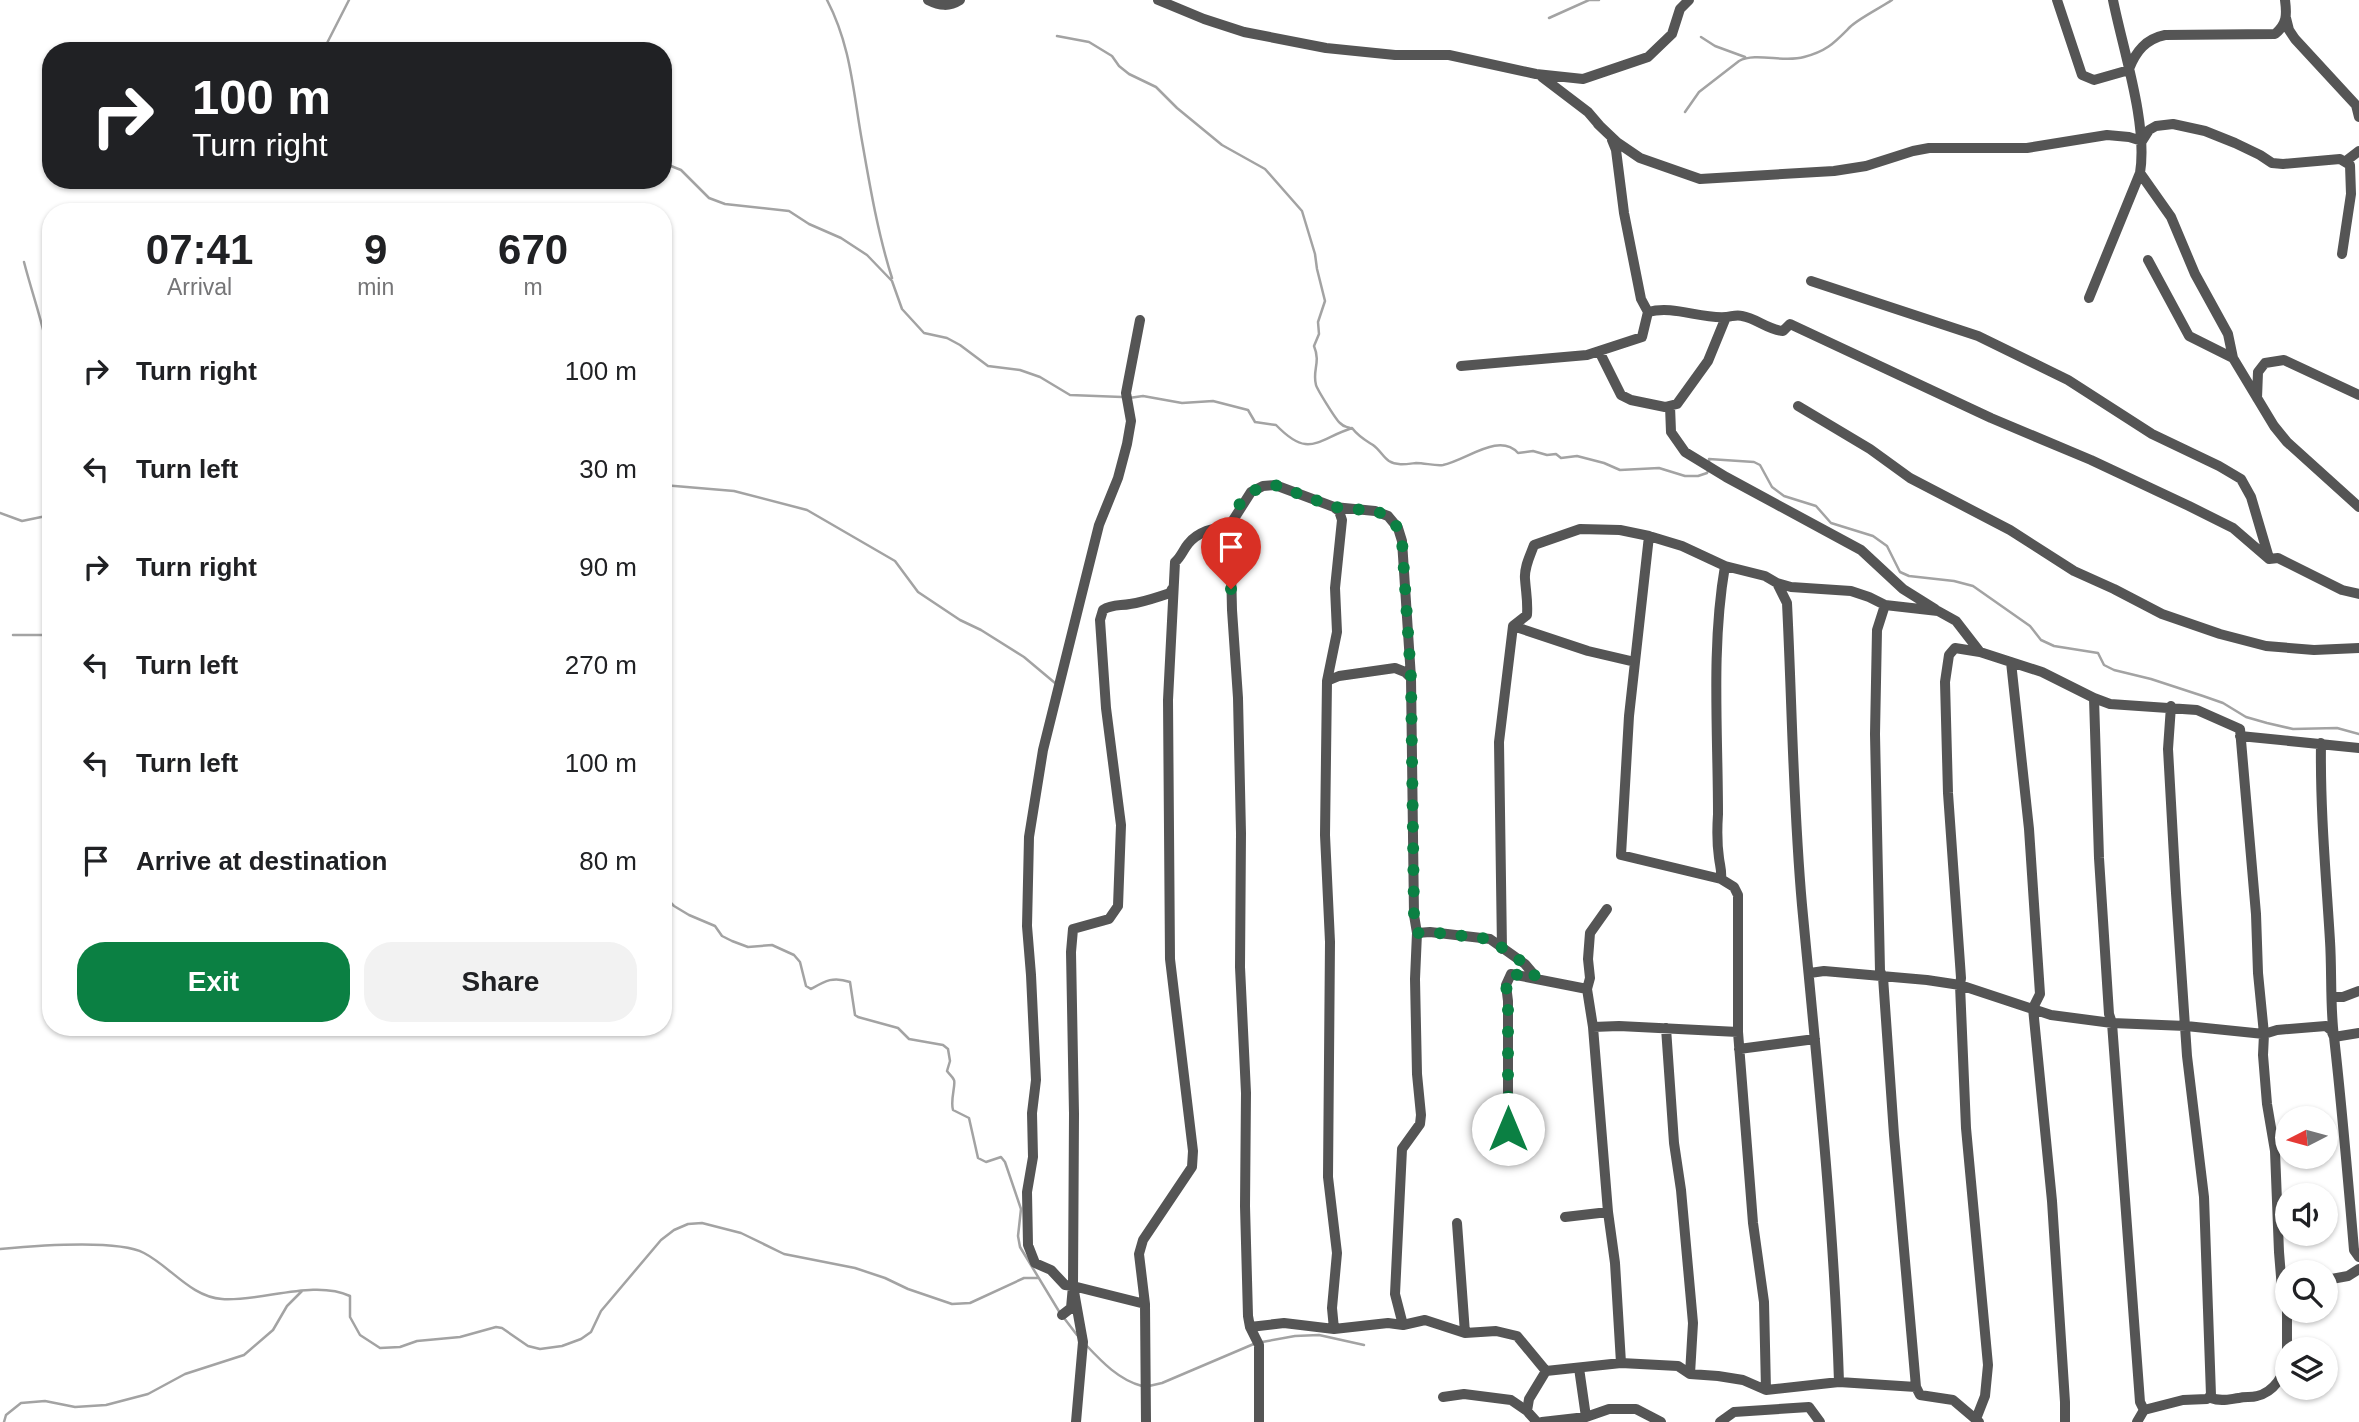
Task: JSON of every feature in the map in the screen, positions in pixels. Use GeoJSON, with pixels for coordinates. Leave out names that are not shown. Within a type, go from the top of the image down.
{"type":"FeatureCollection","features":[{"type":"Feature","properties":{"kind":"street"},"geometry":{"type":"LineString","coordinates":[[928,0],[938,5],[952,5],[960,0]]}},
{"type":"Feature","properties":{"kind":"street"},"geometry":{"type":"LineString","coordinates":[[1158,0],[1244,32],[1326,48],[1395,55],[1449,55],[1536,74],[1583,79],[1648,57],[1672,34],[1680,9],[1689,0]]}},
{"type":"Feature","properties":{"kind":"street"},"geometry":{"type":"LineString","coordinates":[[2057,0],[2082,75],[2094,80],[2129,70]]}},
{"type":"Feature","properties":{"kind":"street"},"geometry":{"type":"LineString","coordinates":[[2089,298],[2140,173],[2143,157],[2129,70],[2113,0]]}},
{"type":"Feature","properties":{"kind":"street"},"geometry":{"type":"LineString","coordinates":[[2285,0],[2289,30],[2356,105],[2359,117]]}},
{"type":"Feature","properties":{"kind":"street"},"geometry":{"type":"LineString","coordinates":[[2129,70],[2134,55],[2152,38],[2165,34],[2266,36],[2283,28],[2286,18]]}},
{"type":"Feature","properties":{"kind":"street"},"geometry":{"type":"LineString","coordinates":[[1461,366],[1573,356],[1642,337],[1648,312],[1641,299],[1614,143],[1588,112],[1536,74]]}},
{"type":"Feature","properties":{"kind":"street"},"geometry":{"type":"LineString","coordinates":[[1598,124],[1618,143],[1640,158],[1700,178],[1835,171],[1866,166],[1929,148],[2027,148],[2107,135],[2141,141]]}},
{"type":"Feature","properties":{"kind":"street"},"geometry":{"type":"LineString","coordinates":[[2141,141],[2149,130],[2156,126],[2173,124],[2205,131],[2235,143],[2272,163],[2340,159],[2346,161],[2350,165],[2351,194],[2342,254]]}},
{"type":"Feature","properties":{"kind":"street"},"geometry":{"type":"LineString","coordinates":[[2346,161],[2359,151]]}},
{"type":"Feature","properties":{"kind":"street"},"geometry":{"type":"LineString","coordinates":[[2140,173],[2171,217],[2195,274],[2228,334],[2234,358],[2274,426],[2287,442],[2359,507]]}},
{"type":"Feature","properties":{"kind":"street"},"geometry":{"type":"LineString","coordinates":[[2148,261],[2189,336],[2234,358]]}},
{"type":"Feature","properties":{"kind":"street"},"geometry":{"type":"LineString","coordinates":[[1811,281],[1978,336],[2068,380],[2152,435],[2230,472],[2241,479],[2251,497],[2269,559]]}},
{"type":"Feature","properties":{"kind":"street"},"geometry":{"type":"LineString","coordinates":[[1648,312],[1665,310],[1726,317],[1739,315],[1776,331],[1783,331],[1790,324],[1991,418],[2091,460],[2189,506],[2233,528],[2269,559],[2278,558],[2342,590],[2359,594]]}},
{"type":"Feature","properties":{"kind":"street"},"geometry":{"type":"LineString","coordinates":[[1599,351],[1621,396],[1670,406],[1677,404],[1708,362],[1726,317]]}},
{"type":"Feature","properties":{"kind":"street"},"geometry":{"type":"LineString","coordinates":[[1140,320],[1126,393],[1131,421],[1127,444],[1118,478],[1099,526],[1043,750],[1029,837],[1027,926],[1036,1080],[1032,1113],[1032,1157],[1027,1192],[1028,1245],[1035,1263],[1051,1270],[1065,1285],[1145,1304]]}},
{"type":"Feature","properties":{"kind":"street"},"geometry":{"type":"LineString","coordinates":[[2256,398],[2258,372],[2265,363],[2284,360],[2359,396]]}},
{"type":"Feature","properties":{"kind":"street"},"geometry":{"type":"LineString","coordinates":[[1670,406],[1671,432],[1685,452],[1861,550],[1903,589],[1956,621],[1980,652]]}},
{"type":"Feature","properties":{"kind":"street"},"geometry":{"type":"LineString","coordinates":[[1798,406],[1870,449],[1910,478],[2010,530],[2074,571],[2162,614],[2266,646],[2314,650],[2359,648]]}},
{"type":"Feature","properties":{"kind":"street"},"geometry":{"type":"LineString","coordinates":[[1259,1422],[1259,1345],[1248,1316],[1246,1093],[1240,967],[1239,752],[1230,524],[1251,492],[1263,486],[1275,485],[1334,507],[1375,511],[1388,516],[1398,528],[1402,541],[1411,678],[1414,901],[1417,933],[1417,1074],[1421,1115],[1420,1124],[1402,1149],[1395,1294],[1403,1325]]}},
{"type":"Feature","properties":{"kind":"street"},"geometry":{"type":"LineString","coordinates":[[1334,507],[1339,511],[1342,520],[1335,588],[1337,632],[1327,681],[1325,835],[1330,942],[1328,1177],[1337,1253],[1332,1308],[1334,1329]]}},
{"type":"Feature","properties":{"kind":"street"},"geometry":{"type":"LineString","coordinates":[[1146,1422],[1145,1304],[1139,1254],[1143,1240],[1192,1167],[1193,1152],[1170,959],[1168,700],[1172,589],[1175,562],[1182,556],[1187,545],[1196,536],[1230,524]]}},
{"type":"Feature","properties":{"kind":"street"},"geometry":{"type":"LineString","coordinates":[[1502,949],[1499,742],[1513,626],[1527,615],[1526,564],[1534,545],[1580,529],[1620,530],[1682,546],[1725,566],[1765,576],[1791,587],[1851,591],[1885,605],[1938,611]]}},
{"type":"Feature","properties":{"kind":"street"},"geometry":{"type":"LineString","coordinates":[[1650,536],[1629,716],[1621,855],[1721,879],[1734,887],[1738,895],[1738,1032],[1753,1223],[1764,1302],[1766,1391]]}},
{"type":"Feature","properties":{"kind":"street"},"geometry":{"type":"LineString","coordinates":[[1721,879],[1717,815],[1717,657],[1720,587],[1725,566]]}},
{"type":"Feature","properties":{"kind":"street"},"geometry":{"type":"LineString","coordinates":[[1777,583],[1787,603],[1802,904],[1825,1153],[1839,1382]]}},
{"type":"Feature","properties":{"kind":"street"},"geometry":{"type":"LineString","coordinates":[[1062,1315],[1071,1308],[1073,1286],[1074,1114],[1070,983],[1073,929],[1109,919],[1118,906],[1121,825],[1106,708],[1100,620],[1103,610],[1110,605],[1144,601],[1170,593],[1172,589]]}},
{"type":"Feature","properties":{"kind":"street"},"geometry":{"type":"LineString","coordinates":[[1885,605],[1877,631],[1875,734],[1880,971],[1883,977],[1916,1387],[1920,1395],[1953,1400],[1978,1421],[1985,1396],[1988,1365],[1966,1128],[1960,985],[1962,978],[1948,793],[1945,682],[1949,654],[1955,648],[1980,652],[2061,680],[2110,704],[2171,706],[2197,710],[2241,729],[2264,1034],[2263,1055],[2267,1104],[2275,1151],[2283,1260]]}},
{"type":"Feature","properties":{"kind":"street"},"geometry":{"type":"LineString","coordinates":[[1513,626],[1588,651],[1635,662]]}},
{"type":"Feature","properties":{"kind":"street"},"geometry":{"type":"LineString","coordinates":[[2011,662],[2029,829],[2040,994],[2033,1008],[2052,1201],[2066,1402],[2064,1422]]}},
{"type":"Feature","properties":{"kind":"street"},"geometry":{"type":"LineString","coordinates":[[1327,681],[1339,676],[1395,668],[1411,678]]}},
{"type":"Feature","properties":{"kind":"street"},"geometry":{"type":"LineString","coordinates":[[2094,698],[2099,858],[2109,1014],[2112,1023],[2140,1402],[2144,1410]]}},
{"type":"Feature","properties":{"kind":"street"},"geometry":{"type":"LineString","coordinates":[[2171,706],[2168,749],[2191,1096],[2204,1197],[2211,1398],[2217,1401],[2258,1396],[2269,1391],[2275,1384]]}},
{"type":"Feature","properties":{"kind":"street"},"geometry":{"type":"LineString","coordinates":[[2240,736],[2359,748]]}},
{"type":"Feature","properties":{"kind":"street"},"geometry":{"type":"LineString","coordinates":[[2321,743],[2320,786],[2334,1037],[2354,1250],[2359,1257]]}},
{"type":"Feature","properties":{"kind":"street"},"geometry":{"type":"LineString","coordinates":[[1607,909],[1590,933],[1590,978],[1587,989],[1593,1027],[1622,1363]]}},
{"type":"Feature","properties":{"kind":"street"},"geometry":{"type":"LineString","coordinates":[[1417,933],[1490,939],[1525,964],[1536,977]]}},
{"type":"Feature","properties":{"kind":"street"},"geometry":{"type":"LineString","coordinates":[[1810,973],[1824,971],[1960,985],[2051,1015],[2112,1023],[2264,1034],[2277,1030],[2326,1026],[2334,1037]]}},
{"type":"Feature","properties":{"kind":"street"},"geometry":{"type":"LineString","coordinates":[[1508,1154],[1506,985],[1511,974],[1587,989]]}},
{"type":"Feature","properties":{"kind":"street"},"geometry":{"type":"LineString","coordinates":[[2333,997],[2343,997],[2359,990]]}},
{"type":"Feature","properties":{"kind":"street"},"geometry":{"type":"LineString","coordinates":[[1593,1027],[1738,1032]]}},
{"type":"Feature","properties":{"kind":"street"},"geometry":{"type":"LineString","coordinates":[[1666,1028],[1672,1131],[1681,1191],[1693,1323],[1690,1374]]}},
{"type":"Feature","properties":{"kind":"street"},"geometry":{"type":"LineString","coordinates":[[2334,1037],[2359,1033]]}},
{"type":"Feature","properties":{"kind":"street"},"geometry":{"type":"LineString","coordinates":[[1740,1049],[1815,1039]]}},
{"type":"Feature","properties":{"kind":"street"},"geometry":{"type":"LineString","coordinates":[[1565,1217],[1608,1212]]}},
{"type":"Feature","properties":{"kind":"street"},"geometry":{"type":"LineString","coordinates":[[1457,1223],[1465,1333]]}},
{"type":"Feature","properties":{"kind":"street"},"geometry":{"type":"LineString","coordinates":[[2338,1278],[2348,1276],[2359,1269]]}},
{"type":"Feature","properties":{"kind":"street"},"geometry":{"type":"LineString","coordinates":[[1073,1286],[1083,1342],[1076,1422]]}},
{"type":"Feature","properties":{"kind":"street"},"geometry":{"type":"LineString","coordinates":[[1250,1327],[1284,1323],[1334,1329],[1388,1323],[1403,1325],[1425,1320],[1465,1333],[1496,1331],[1517,1336],[1546,1371]]}},
{"type":"Feature","properties":{"kind":"street"},"geometry":{"type":"LineString","coordinates":[[1546,1371],[1622,1363],[1678,1366],[1690,1374],[1743,1380],[1766,1391],[1839,1382],[1916,1387]]}},
{"type":"Feature","properties":{"kind":"street"},"geometry":{"type":"LineString","coordinates":[[1579,1368],[1586,1417]]}},
{"type":"Feature","properties":{"kind":"street"},"geometry":{"type":"LineString","coordinates":[[1527,1411],[1529,1399],[1546,1371]]}},
{"type":"Feature","properties":{"kind":"street"},"geometry":{"type":"LineString","coordinates":[[1443,1396],[1464,1394],[1511,1400],[1527,1411],[1536,1422]]}},
{"type":"Feature","properties":{"kind":"street"},"geometry":{"type":"LineString","coordinates":[[2144,1410],[2167,1403],[2207,1399],[2211,1395]]}},
{"type":"Feature","properties":{"kind":"street"},"geometry":{"type":"LineString","coordinates":[[1720,1422],[1734,1412],[1809,1408],[1820,1422]]}},
{"type":"Feature","properties":{"kind":"street"},"geometry":{"type":"LineString","coordinates":[[1542,1422],[1586,1417],[1609,1409],[1636,1409],[1661,1422]]}},
{"type":"Feature","properties":{"kind":"street"},"geometry":{"type":"LineString","coordinates":[[2137,1422],[2144,1410]]}},
{"type":"Feature","properties":{"kind":"waterway"},"geometry":{"type":"LineString","coordinates":[[328,42],[349,0]]}},
{"type":"Feature","properties":{"kind":"waterway"},"geometry":{"type":"LineString","coordinates":[[827,0],[846,52],[875,210],[892,278]]}},
{"type":"Feature","properties":{"kind":"waterway"},"geometry":{"type":"LineString","coordinates":[[1549,18],[1589,0],[1599,0]]}},
{"type":"Feature","properties":{"kind":"waterway"},"geometry":{"type":"LineString","coordinates":[[1685,112],[1699,92],[1739,61],[1754,57],[1796,59],[1819,52],[1858,21],[1892,0]]}},
{"type":"Feature","properties":{"kind":"waterway"},"geometry":{"type":"LineString","coordinates":[[1057,36],[1089,42],[1112,56],[1129,74],[1156,87],[1222,145],[1265,169],[1302,211],[1325,301],[1314,346],[1317,357],[1316,385],[1338,421],[1350,428]]}},
{"type":"Feature","properties":{"kind":"waterway"},"geometry":{"type":"LineString","coordinates":[[1701,37],[1715,46],[1745,57]]}},
{"type":"Feature","properties":{"kind":"waterway"},"geometry":{"type":"LineString","coordinates":[[672,166],[681,170],[709,198],[725,204],[789,211],[809,224],[841,238],[867,255],[892,281],[902,309],[924,333],[947,338],[988,366],[1020,370],[1040,377],[1070,395],[1122,397]]}},
{"type":"Feature","properties":{"kind":"waterway"},"geometry":{"type":"LineString","coordinates":[[24,262],[42,324]]}},
{"type":"Feature","properties":{"kind":"waterway"},"geometry":{"type":"LineString","coordinates":[[1129,398],[1143,396],[1182,403],[1213,401],[1248,410],[1255,422],[1276,425],[1297,442],[1305,444],[1313,444],[1352,428],[1392,463],[1399,464],[1443,465],[1482,449],[1502,445],[1518,453],[1533,451],[1547,455],[1556,454],[1561,458],[1577,456],[1620,470],[1659,468],[1685,476],[1698,476],[1708,471]]}},
{"type":"Feature","properties":{"kind":"waterway"},"geometry":{"type":"LineString","coordinates":[[1709,464],[1709,459],[1754,462],[1760,465],[1772,487],[1784,496],[1816,506],[1831,523],[1873,536],[1887,546],[1900,572],[1909,576],[1973,586],[2030,626],[2041,640],[2054,646],[2098,653],[2104,665],[2114,670],[2151,679],[2223,703],[2246,717],[2293,729],[2337,728],[2359,734]]}},
{"type":"Feature","properties":{"kind":"waterway"},"geometry":{"type":"LineString","coordinates":[[672,486],[734,491],[807,510],[895,561],[918,592],[1024,657],[1055,683]]}},
{"type":"Feature","properties":{"kind":"waterway"},"geometry":{"type":"LineString","coordinates":[[0,513],[22,521],[42,517]]}},
{"type":"Feature","properties":{"kind":"waterway"},"geometry":{"type":"LineString","coordinates":[[13,635],[42,635]]}},
{"type":"Feature","properties":{"kind":"waterway"},"geometry":{"type":"LineString","coordinates":[[672,904],[715,926],[722,936],[732,941],[748,947],[772,945],[794,955],[800,962],[806,986],[811,989],[829,980],[850,982],[855,1015],[898,1028],[909,1039],[943,1045],[948,1049],[950,1061],[947,1071],[954,1082],[953,1110],[969,1118],[978,1158],[986,1162],[1001,1157],[1005,1162],[1021,1209],[1018,1236],[1020,1247],[1060,1313]]}},
{"type":"Feature","properties":{"kind":"waterway"},"geometry":{"type":"LineString","coordinates":[[0,1249],[74,1245],[131,1249],[154,1259],[201,1293],[222,1299],[304,1290],[336,1291],[350,1296],[350,1317],[360,1335],[380,1348],[460,1337],[496,1327],[502,1328],[528,1346],[540,1349],[562,1346],[581,1339],[591,1332],[601,1311],[661,1240],[688,1224],[702,1223],[741,1233],[784,1254],[855,1268],[952,1304],[970,1303],[1024,1278],[1038,1278]]}},
{"type":"Feature","properties":{"kind":"waterway"},"geometry":{"type":"LineString","coordinates":[[4,1422],[6,1415],[21,1403],[45,1401],[75,1407],[106,1405],[148,1394],[185,1374],[244,1355],[273,1330],[287,1306],[302,1291]]}},
{"type":"Feature","properties":{"kind":"waterway"},"geometry":{"type":"LineString","coordinates":[[1064,1318],[1077,1335]]}},
{"type":"Feature","properties":{"kind":"waterway"},"geometry":{"type":"LineString","coordinates":[[1262,1342],[1319,1335],[1364,1345]]}},
{"type":"Feature","properties":{"kind":"waterway"},"geometry":{"type":"LineString","coordinates":[[1149,1386],[1256,1343]]}},
{"type":"Feature","properties":{"kind":"waterway"},"geometry":{"type":"LineString","coordinates":[[1086,1345],[1118,1375],[1142,1386]]}},
{"type":"Feature","properties":{"kind":"route"},"geometry":{"type":"LineString","coordinates":[[1231,589],[1230,524],[1251,492],[1263,486],[1275,485],[1344,510],[1375,511],[1388,516],[1398,528],[1402,541],[1409,620],[1414,915],[1417,933],[1490,939],[1525,964],[1536,977],[1511,974],[1506,985],[1508,1129]]}}]}
